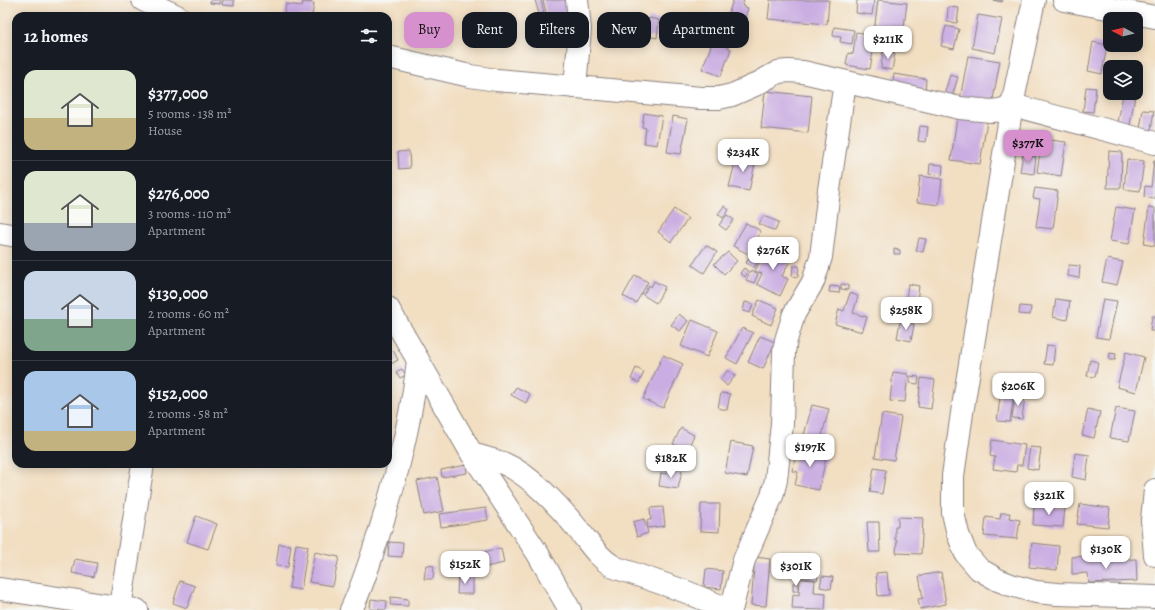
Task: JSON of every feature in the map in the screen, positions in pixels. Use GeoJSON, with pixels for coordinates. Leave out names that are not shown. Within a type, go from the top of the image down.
{"type":"FeatureCollection","features":[{"type":"Feature","properties":{"kind":"street"},"geometry":{"type":"LineString","coordinates":[[144,0],[169,12]]}},
{"type":"Feature","properties":{"kind":"street"},"geometry":{"type":"LineString","coordinates":[[575,87],[580,29],[580,17],[577,0]]}},
{"type":"Feature","properties":{"kind":"street"},"geometry":{"type":"LineString","coordinates":[[1034,0],[1012,105],[963,405],[953,476],[953,513],[958,534],[966,554],[979,569],[1011,586],[1036,592],[1057,594],[1155,597]]}},
{"type":"Feature","properties":{"kind":"street"},"geometry":{"type":"LineString","coordinates":[[1064,0],[1155,17]]}},
{"type":"Feature","properties":{"kind":"street"},"geometry":{"type":"LineString","coordinates":[[392,58],[477,77],[701,98],[732,96],[778,72],[803,72],[960,108],[990,111],[1002,110],[1012,105],[1155,143]]}},
{"type":"Feature","properties":{"kind":"street"},"geometry":{"type":"LineString","coordinates":[[472,454],[504,464],[530,480],[576,526],[603,561],[614,567],[684,591],[731,610],[744,560],[772,496],[776,480],[782,424],[784,352],[786,340],[794,314],[813,282],[822,257],[829,190],[845,82]]}},
{"type":"Feature","properties":{"kind":"street"},"geometry":{"type":"LineString","coordinates":[[0,233],[12,235]]}},
{"type":"Feature","properties":{"kind":"street"},"geometry":{"type":"LineString","coordinates":[[392,315],[472,454],[538,554],[570,610]]}},
{"type":"Feature","properties":{"kind":"street"},"geometry":{"type":"LineString","coordinates":[[351,610],[359,593],[393,488],[407,432],[414,395],[418,360]]}},
{"type":"Feature","properties":{"kind":"street"},"geometry":{"type":"LineString","coordinates":[[0,589],[129,608],[143,468]]}},
{"type":"Feature","properties":{"kind":"street"},"geometry":{"type":"LineString","coordinates":[[1155,490],[1152,520],[1155,555]]}},
{"type":"Feature","properties":{"kind":"building"},"geometry":{"type":"Polygon","coordinates":[[[211,0],[221,0],[220,4],[210,3],[211,0]]]}},
{"type":"Feature","properties":{"kind":"building"},"geometry":{"type":"Polygon","coordinates":[[[223,0],[234,0],[234,6],[222,5],[223,0]]]}},
{"type":"Feature","properties":{"kind":"building"},"geometry":{"type":"Polygon","coordinates":[[[535,0],[541,0],[544,12],[538,12],[535,0]]]}},
{"type":"Feature","properties":{"kind":"building"},"geometry":{"type":"Polygon","coordinates":[[[543,0],[573,0],[576,12],[546,12],[543,0]]]}},
{"type":"Feature","properties":{"kind":"building"},"geometry":{"type":"Polygon","coordinates":[[[733,0],[744,0],[742,6],[748,8],[747,12],[729,12],[733,0]]]}},
{"type":"Feature","properties":{"kind":"building"},"geometry":{"type":"Polygon","coordinates":[[[770,0],[829,0],[827,24],[768,19],[770,0]]]}},
{"type":"Feature","properties":{"kind":"building"},"geometry":{"type":"Polygon","coordinates":[[[857,0],[874,0],[872,15],[856,13],[857,0]]]}},
{"type":"Feature","properties":{"kind":"building"},"geometry":{"type":"Polygon","coordinates":[[[878,0],[907,3],[903,35],[874,32],[878,0]]]}},
{"type":"Feature","properties":{"kind":"building"},"geometry":{"type":"Polygon","coordinates":[[[303,2],[314,3],[313,12],[285,12],[286,4],[302,6],[303,2]]]}},
{"type":"Feature","properties":{"kind":"building"},"geometry":{"type":"Polygon","coordinates":[[[948,7],[959,8],[957,23],[947,22],[948,7]]]}},
{"type":"Feature","properties":{"kind":"building"},"geometry":{"type":"Polygon","coordinates":[[[978,15],[1002,19],[995,53],[972,48],[978,15]]]}},
{"type":"Feature","properties":{"kind":"building"},"geometry":{"type":"Polygon","coordinates":[[[651,18],[659,20],[657,38],[651,37],[651,18]]]}},
{"type":"Feature","properties":{"kind":"building"},"geometry":{"type":"Polygon","coordinates":[[[946,26],[959,29],[954,49],[941,46],[946,26]]]}},
{"type":"Feature","properties":{"kind":"building"},"geometry":{"type":"Polygon","coordinates":[[[834,27],[854,30],[852,44],[840,42],[841,37],[833,36],[834,27]]]}},
{"type":"Feature","properties":{"kind":"building"},"geometry":{"type":"Polygon","coordinates":[[[856,32],[876,35],[870,69],[846,65],[848,53],[853,54],[856,32]]]}},
{"type":"Feature","properties":{"kind":"building"},"geometry":{"type":"Polygon","coordinates":[[[1093,42],[1103,44],[1103,52],[1106,52],[1104,60],[1103,60],[1102,74],[1088,71],[1093,42]]]}},
{"type":"Feature","properties":{"kind":"building"},"geometry":{"type":"Polygon","coordinates":[[[710,48],[731,49],[721,76],[702,69],[710,48]]]}},
{"type":"Feature","properties":{"kind":"building"},"geometry":{"type":"Polygon","coordinates":[[[883,51],[895,53],[892,70],[881,68],[883,51]]]}},
{"type":"Feature","properties":{"kind":"building"},"geometry":{"type":"Polygon","coordinates":[[[968,56],[1000,61],[992,105],[960,99],[968,56]]]}},
{"type":"Feature","properties":{"kind":"building"},"geometry":{"type":"Polygon","coordinates":[[[894,74],[926,79],[925,91],[892,87],[894,74]]]}},
{"type":"Feature","properties":{"kind":"building"},"geometry":{"type":"Polygon","coordinates":[[[950,75],[958,77],[952,97],[944,95],[950,75]]]}},
{"type":"Feature","properties":{"kind":"building"},"geometry":{"type":"Polygon","coordinates":[[[1086,87],[1096,88],[1093,112],[1083,111],[1086,87]]]}},
{"type":"Feature","properties":{"kind":"building"},"geometry":{"type":"Polygon","coordinates":[[[765,91],[812,96],[808,133],[761,128],[765,91]]]}},
{"type":"Feature","properties":{"kind":"building"},"geometry":{"type":"Polygon","coordinates":[[[1122,100],[1134,100],[1130,125],[1118,123],[1122,100]]]}},
{"type":"Feature","properties":{"kind":"building"},"geometry":{"type":"Polygon","coordinates":[[[1143,110],[1154,111],[1151,130],[1140,129],[1143,110]]]}},
{"type":"Feature","properties":{"kind":"building"},"geometry":{"type":"Polygon","coordinates":[[[644,113],[662,116],[657,145],[644,143],[646,128],[642,127],[644,113]]]}},
{"type":"Feature","properties":{"kind":"building"},"geometry":{"type":"Polygon","coordinates":[[[673,116],[688,119],[681,154],[667,152],[673,116]]]}},
{"type":"Feature","properties":{"kind":"building"},"geometry":{"type":"Polygon","coordinates":[[[957,117],[987,121],[980,164],[951,160],[957,117]]]}},
{"type":"Feature","properties":{"kind":"building"},"geometry":{"type":"Polygon","coordinates":[[[920,126],[928,127],[926,142],[918,141],[920,126]]]}},
{"type":"Feature","properties":{"kind":"building"},"geometry":{"type":"Polygon","coordinates":[[[1042,139],[1066,142],[1061,176],[1037,172],[1042,139]]]}},
{"type":"Feature","properties":{"kind":"building"},"geometry":{"type":"Polygon","coordinates":[[[409,151],[410,168],[399,169],[398,152],[409,151]]]}},
{"type":"Feature","properties":{"kind":"building"},"geometry":{"type":"Polygon","coordinates":[[[1109,151],[1122,152],[1121,188],[1107,188],[1109,151]]]}},
{"type":"Feature","properties":{"kind":"building"},"geometry":{"type":"Polygon","coordinates":[[[1023,154],[1036,157],[1034,174],[1020,172],[1023,154]]]}},
{"type":"Feature","properties":{"kind":"building"},"geometry":{"type":"Polygon","coordinates":[[[737,155],[756,159],[749,191],[729,187],[737,155]]]}},
{"type":"Feature","properties":{"kind":"building"},"geometry":{"type":"Polygon","coordinates":[[[1127,159],[1144,161],[1140,191],[1124,189],[1127,159]]]}},
{"type":"Feature","properties":{"kind":"building"},"geometry":{"type":"Polygon","coordinates":[[[1154,160],[1155,199],[1144,197],[1145,186],[1151,187],[1154,160]]]}},
{"type":"Feature","properties":{"kind":"building"},"geometry":{"type":"Polygon","coordinates":[[[930,164],[943,165],[942,176],[929,174],[930,164]]]}},
{"type":"Feature","properties":{"kind":"building"},"geometry":{"type":"Polygon","coordinates":[[[920,176],[942,179],[939,205],[917,202],[920,176]]]}},
{"type":"Feature","properties":{"kind":"building"},"geometry":{"type":"Polygon","coordinates":[[[1035,188],[1058,191],[1053,229],[1036,227],[1040,199],[1033,198],[1035,188]]]}},
{"type":"Feature","properties":{"kind":"building"},"geometry":{"type":"Polygon","coordinates":[[[724,206],[729,210],[723,218],[718,214],[724,206]]]}},
{"type":"Feature","properties":{"kind":"building"},"geometry":{"type":"Polygon","coordinates":[[[1116,207],[1135,210],[1129,244],[1110,241],[1116,207]]]}},
{"type":"Feature","properties":{"kind":"building"},"geometry":{"type":"Polygon","coordinates":[[[1149,207],[1155,208],[1155,246],[1144,244],[1149,207]]]}},
{"type":"Feature","properties":{"kind":"building"},"geometry":{"type":"Polygon","coordinates":[[[674,209],[688,219],[671,242],[658,232],[674,209]]]}},
{"type":"Feature","properties":{"kind":"building"},"geometry":{"type":"Polygon","coordinates":[[[727,215],[734,220],[726,230],[719,225],[727,215]]]}},
{"type":"Feature","properties":{"kind":"building"},"geometry":{"type":"Polygon","coordinates":[[[763,216],[779,222],[775,231],[759,224],[763,216]]]}},
{"type":"Feature","properties":{"kind":"building"},"geometry":{"type":"Polygon","coordinates":[[[746,223],[761,231],[748,254],[733,246],[746,223]]]}},
{"type":"Feature","properties":{"kind":"building"},"geometry":{"type":"Polygon","coordinates":[[[919,238],[926,239],[923,252],[916,251],[919,238]]]}},
{"type":"Feature","properties":{"kind":"building"},"geometry":{"type":"Polygon","coordinates":[[[706,245],[717,252],[704,273],[692,265],[706,245]]]}},
{"type":"Feature","properties":{"kind":"building"},"geometry":{"type":"Polygon","coordinates":[[[767,247],[791,259],[782,276],[788,279],[780,296],[757,284],[762,274],[755,271],[767,247]]]}},
{"type":"Feature","properties":{"kind":"building"},"geometry":{"type":"Polygon","coordinates":[[[754,248],[762,253],[754,268],[746,263],[754,248]]]}},
{"type":"Feature","properties":{"kind":"building"},"geometry":{"type":"Polygon","coordinates":[[[894,249],[900,250],[900,254],[894,254],[894,249]]]}},
{"type":"Feature","properties":{"kind":"building"},"geometry":{"type":"Polygon","coordinates":[[[728,252],[737,261],[724,274],[714,264],[728,252]]]}},
{"type":"Feature","properties":{"kind":"building"},"geometry":{"type":"Polygon","coordinates":[[[1107,259],[1123,262],[1117,285],[1102,282],[1107,259]]]}},
{"type":"Feature","properties":{"kind":"building"},"geometry":{"type":"Polygon","coordinates":[[[1069,265],[1080,266],[1079,278],[1068,276],[1069,265]]]}},
{"type":"Feature","properties":{"kind":"building"},"geometry":{"type":"Polygon","coordinates":[[[793,266],[799,266],[798,277],[792,276],[793,266]]]}},
{"type":"Feature","properties":{"kind":"building"},"geometry":{"type":"Polygon","coordinates":[[[744,268],[748,271],[745,277],[740,273],[744,268]]]}},
{"type":"Feature","properties":{"kind":"building"},"geometry":{"type":"Polygon","coordinates":[[[751,270],[758,274],[754,283],[746,280],[751,270]]]}},
{"type":"Feature","properties":{"kind":"building"},"geometry":{"type":"Polygon","coordinates":[[[635,275],[648,282],[636,303],[623,296],[635,275]]]}},
{"type":"Feature","properties":{"kind":"building"},"geometry":{"type":"Polygon","coordinates":[[[654,281],[665,287],[656,303],[643,295],[649,285],[651,287],[654,281]]]}},
{"type":"Feature","properties":{"kind":"building"},"geometry":{"type":"Polygon","coordinates":[[[841,284],[848,285],[848,290],[841,289],[841,284]]]}},
{"type":"Feature","properties":{"kind":"building"},"geometry":{"type":"Polygon","coordinates":[[[908,284],[919,286],[917,301],[906,299],[908,284]]]}},
{"type":"Feature","properties":{"kind":"building"},"geometry":{"type":"Polygon","coordinates":[[[830,286],[840,287],[839,293],[829,292],[830,286]]]}},
{"type":"Feature","properties":{"kind":"building"},"geometry":{"type":"Polygon","coordinates":[[[850,293],[858,296],[853,313],[867,317],[862,332],[835,324],[839,309],[844,311],[850,293]]]}},
{"type":"Feature","properties":{"kind":"building"},"geometry":{"type":"Polygon","coordinates":[[[1056,299],[1070,301],[1067,320],[1053,317],[1056,299]]]}},
{"type":"Feature","properties":{"kind":"building"},"geometry":{"type":"Polygon","coordinates":[[[1103,299],[1117,301],[1109,339],[1096,337],[1103,299]]]}},
{"type":"Feature","properties":{"kind":"building"},"geometry":{"type":"Polygon","coordinates":[[[759,300],[778,308],[771,325],[752,316],[759,300]]]}},
{"type":"Feature","properties":{"kind":"building"},"geometry":{"type":"Polygon","coordinates":[[[745,302],[753,304],[750,313],[743,311],[745,302]]]}},
{"type":"Feature","properties":{"kind":"building"},"geometry":{"type":"Polygon","coordinates":[[[1020,306],[1031,307],[1030,315],[1019,314],[1020,306]]]}},
{"type":"Feature","properties":{"kind":"building"},"geometry":{"type":"Polygon","coordinates":[[[679,314],[688,321],[680,331],[671,325],[679,314]]]}},
{"type":"Feature","properties":{"kind":"building"},"geometry":{"type":"Polygon","coordinates":[[[1152,316],[1155,316],[1155,331],[1150,331],[1152,316]]]}},
{"type":"Feature","properties":{"kind":"building"},"geometry":{"type":"Polygon","coordinates":[[[692,320],[718,331],[707,357],[681,346],[692,320]]]}},
{"type":"Feature","properties":{"kind":"building"},"geometry":{"type":"Polygon","coordinates":[[[900,322],[914,324],[911,341],[897,338],[900,322]]]}},
{"type":"Feature","properties":{"kind":"building"},"geometry":{"type":"Polygon","coordinates":[[[742,328],[753,333],[737,364],[726,358],[742,328]]]}},
{"type":"Feature","properties":{"kind":"building"},"geometry":{"type":"Polygon","coordinates":[[[760,336],[775,342],[763,369],[748,362],[760,336]]]}},
{"type":"Feature","properties":{"kind":"building"},"geometry":{"type":"Polygon","coordinates":[[[1047,345],[1055,346],[1053,365],[1044,364],[1047,345]]]}},
{"type":"Feature","properties":{"kind":"building"},"geometry":{"type":"Polygon","coordinates":[[[392,351],[398,360],[392,363],[392,351]]]}},
{"type":"Feature","properties":{"kind":"building"},"geometry":{"type":"Polygon","coordinates":[[[1126,352],[1144,357],[1136,392],[1117,387],[1126,352]]]}},
{"type":"Feature","properties":{"kind":"building"},"geometry":{"type":"Polygon","coordinates":[[[1110,353],[1116,354],[1115,360],[1109,360],[1110,353]]]}},
{"type":"Feature","properties":{"kind":"building"},"geometry":{"type":"Polygon","coordinates":[[[663,355],[683,364],[663,408],[643,399],[663,355]]]}},
{"type":"Feature","properties":{"kind":"building"},"geometry":{"type":"Polygon","coordinates":[[[1090,360],[1098,362],[1095,377],[1087,376],[1090,360]]]}},
{"type":"Feature","properties":{"kind":"building"},"geometry":{"type":"Polygon","coordinates":[[[636,368],[644,372],[639,383],[631,379],[636,368]]]}},
{"type":"Feature","properties":{"kind":"building"},"geometry":{"type":"Polygon","coordinates":[[[402,369],[406,375],[400,378],[396,372],[402,369]]]}},
{"type":"Feature","properties":{"kind":"building"},"geometry":{"type":"Polygon","coordinates":[[[728,370],[735,376],[727,386],[720,379],[728,370]]]}},
{"type":"Feature","properties":{"kind":"building"},"geometry":{"type":"Polygon","coordinates":[[[893,372],[908,374],[905,402],[890,401],[893,372]]]}},
{"type":"Feature","properties":{"kind":"building"},"geometry":{"type":"Polygon","coordinates":[[[910,376],[919,377],[918,384],[910,383],[910,376]]]}},
{"type":"Feature","properties":{"kind":"building"},"geometry":{"type":"Polygon","coordinates":[[[921,378],[935,380],[931,409],[918,407],[921,378]]]}},
{"type":"Feature","properties":{"kind":"building"},"geometry":{"type":"Polygon","coordinates":[[[516,387],[530,394],[526,403],[511,395],[516,387]]]}},
{"type":"Feature","properties":{"kind":"building"},"geometry":{"type":"Polygon","coordinates":[[[1001,391],[1014,393],[1010,422],[997,421],[1001,391]]]}},
{"type":"Feature","properties":{"kind":"building"},"geometry":{"type":"Polygon","coordinates":[[[721,393],[730,394],[727,410],[718,408],[721,393]]]}},
{"type":"Feature","properties":{"kind":"building"},"geometry":{"type":"Polygon","coordinates":[[[1015,395],[1025,396],[1022,419],[1012,418],[1015,395]]]}},
{"type":"Feature","properties":{"kind":"building"},"geometry":{"type":"Polygon","coordinates":[[[812,405],[829,409],[820,443],[803,439],[812,405]]]}},
{"type":"Feature","properties":{"kind":"building"},"geometry":{"type":"Polygon","coordinates":[[[1116,408],[1135,411],[1129,441],[1110,438],[1116,408]]]}},
{"type":"Feature","properties":{"kind":"building"},"geometry":{"type":"Polygon","coordinates":[[[1088,409],[1100,412],[1094,438],[1082,435],[1088,409]]]}},
{"type":"Feature","properties":{"kind":"building"},"geometry":{"type":"Polygon","coordinates":[[[882,414],[901,417],[894,460],[875,457],[882,414]]]}},
{"type":"Feature","properties":{"kind":"building"},"geometry":{"type":"Polygon","coordinates":[[[681,428],[694,435],[687,451],[673,444],[681,428]]]}},
{"type":"Feature","properties":{"kind":"building"},"geometry":{"type":"Polygon","coordinates":[[[992,440],[1025,445],[1022,465],[1017,465],[1016,472],[993,469],[995,457],[990,456],[992,440]]]}},
{"type":"Feature","properties":{"kind":"building"},"geometry":{"type":"Polygon","coordinates":[[[731,442],[753,446],[747,477],[725,473],[731,442]]]}},
{"type":"Feature","properties":{"kind":"building"},"geometry":{"type":"Polygon","coordinates":[[[1030,447],[1041,448],[1038,470],[1027,468],[1030,447]]]}},
{"type":"Feature","properties":{"kind":"building"},"geometry":{"type":"Polygon","coordinates":[[[802,448],[827,453],[819,490],[795,485],[798,472],[792,471],[796,455],[800,456],[802,448]]]}},
{"type":"Feature","properties":{"kind":"building"},"geometry":{"type":"Polygon","coordinates":[[[1075,453],[1089,455],[1086,480],[1072,477],[1075,453]]]}},
{"type":"Feature","properties":{"kind":"building"},"geometry":{"type":"Polygon","coordinates":[[[466,465],[467,473],[442,477],[441,470],[466,465]]]}},
{"type":"Feature","properties":{"kind":"building"},"geometry":{"type":"Polygon","coordinates":[[[667,468],[682,471],[678,489],[659,486],[661,473],[666,474],[667,468]]]}},
{"type":"Feature","properties":{"kind":"building"},"geometry":{"type":"Polygon","coordinates":[[[874,468],[886,470],[882,494],[870,492],[874,468]]]}},
{"type":"Feature","properties":{"kind":"building"},"geometry":{"type":"Polygon","coordinates":[[[437,477],[444,511],[424,515],[417,481],[437,477]]]}},
{"type":"Feature","properties":{"kind":"building"},"geometry":{"type":"Polygon","coordinates":[[[701,504],[720,504],[719,532],[700,531],[701,504]]]}},
{"type":"Feature","properties":{"kind":"building"},"geometry":{"type":"Polygon","coordinates":[[[1080,504],[1110,508],[1108,527],[1077,524],[1080,504]]]}},
{"type":"Feature","properties":{"kind":"building"},"geometry":{"type":"Polygon","coordinates":[[[1034,506],[1065,508],[1063,527],[1033,525],[1034,506]]]}},
{"type":"Feature","properties":{"kind":"building"},"geometry":{"type":"Polygon","coordinates":[[[663,507],[665,526],[648,528],[647,520],[651,520],[650,508],[663,507]]]}},
{"type":"Feature","properties":{"kind":"building"},"geometry":{"type":"Polygon","coordinates":[[[486,508],[488,520],[441,527],[439,514],[486,508]]]}},
{"type":"Feature","properties":{"kind":"building"},"geometry":{"type":"Polygon","coordinates":[[[1001,513],[1010,513],[1009,518],[1020,520],[1017,539],[984,536],[986,517],[1000,519],[1001,513]]]}},
{"type":"Feature","properties":{"kind":"building"},"geometry":{"type":"Polygon","coordinates":[[[196,516],[217,524],[208,549],[187,542],[196,516]]]}},
{"type":"Feature","properties":{"kind":"building"},"geometry":{"type":"Polygon","coordinates":[[[898,517],[923,518],[921,554],[896,553],[897,540],[895,540],[895,527],[898,527],[898,517]]]}},
{"type":"Feature","properties":{"kind":"building"},"geometry":{"type":"Polygon","coordinates":[[[644,519],[648,533],[637,537],[633,522],[644,519]]]}},
{"type":"Feature","properties":{"kind":"building"},"geometry":{"type":"Polygon","coordinates":[[[867,522],[879,522],[880,552],[869,552],[867,522]]]}},
{"type":"Feature","properties":{"kind":"building"},"geometry":{"type":"Polygon","coordinates":[[[389,542],[403,543],[402,557],[388,556],[389,542]]]}},
{"type":"Feature","properties":{"kind":"building"},"geometry":{"type":"Polygon","coordinates":[[[1032,543],[1059,546],[1057,570],[1029,567],[1032,543]]]}},
{"type":"Feature","properties":{"kind":"building"},"geometry":{"type":"Polygon","coordinates":[[[279,544],[291,545],[288,567],[276,566],[279,544]]]}},
{"type":"Feature","properties":{"kind":"building"},"geometry":{"type":"Polygon","coordinates":[[[296,544],[308,546],[301,590],[289,588],[296,544]]]}},
{"type":"Feature","properties":{"kind":"building"},"geometry":{"type":"Polygon","coordinates":[[[501,548],[504,563],[477,569],[474,554],[501,548]]]}},
{"type":"Feature","properties":{"kind":"building"},"geometry":{"type":"Polygon","coordinates":[[[315,552],[339,557],[333,586],[309,582],[315,552]]]}},
{"type":"Feature","properties":{"kind":"building"},"geometry":{"type":"Polygon","coordinates":[[[1087,556],[1087,561],[1136,559],[1137,581],[1089,583],[1088,573],[1072,574],[1072,557],[1087,556]]]}},
{"type":"Feature","properties":{"kind":"building"},"geometry":{"type":"Polygon","coordinates":[[[755,557],[770,559],[766,606],[751,605],[755,557]]]}},
{"type":"Feature","properties":{"kind":"building"},"geometry":{"type":"Polygon","coordinates":[[[75,559],[97,563],[94,577],[72,573],[75,559]]]}},
{"type":"Feature","properties":{"kind":"building"},"geometry":{"type":"Polygon","coordinates":[[[790,562],[797,562],[797,571],[790,570],[790,562]]]}},
{"type":"Feature","properties":{"kind":"building"},"geometry":{"type":"Polygon","coordinates":[[[426,565],[434,566],[433,579],[424,579],[426,565]]]}},
{"type":"Feature","properties":{"kind":"building"},"geometry":{"type":"Polygon","coordinates":[[[706,569],[723,571],[721,589],[704,587],[706,569]]]}},
{"type":"Feature","properties":{"kind":"building"},"geometry":{"type":"Polygon","coordinates":[[[887,572],[889,595],[878,596],[876,573],[887,572]]]}},
{"type":"Feature","properties":{"kind":"building"},"geometry":{"type":"Polygon","coordinates":[[[941,572],[946,604],[920,609],[918,599],[923,598],[919,576],[941,572]]]}},
{"type":"Feature","properties":{"kind":"building"},"geometry":{"type":"Polygon","coordinates":[[[800,573],[818,576],[817,580],[799,577],[800,573]]]}},
{"type":"Feature","properties":{"kind":"building"},"geometry":{"type":"Polygon","coordinates":[[[458,575],[473,575],[473,594],[457,594],[458,575]]]}},
{"type":"Feature","properties":{"kind":"building"},"geometry":{"type":"Polygon","coordinates":[[[822,576],[833,577],[831,589],[820,587],[822,576]]]}},
{"type":"Feature","properties":{"kind":"building"},"geometry":{"type":"Polygon","coordinates":[[[800,579],[815,580],[814,592],[826,593],[825,610],[792,609],[793,594],[799,595],[800,579]]]}},
{"type":"Feature","properties":{"kind":"building"},"geometry":{"type":"Polygon","coordinates":[[[180,581],[195,586],[187,608],[173,603],[180,581]]]}},
{"type":"Feature","properties":{"kind":"building"},"geometry":{"type":"Polygon","coordinates":[[[793,583],[798,583],[798,591],[793,591],[793,583]]]}},
{"type":"Feature","properties":{"kind":"building"},"geometry":{"type":"Polygon","coordinates":[[[391,597],[408,599],[408,606],[390,605],[391,597]]]}},
{"type":"Feature","properties":{"kind":"building"},"geometry":{"type":"Polygon","coordinates":[[[371,599],[387,601],[386,610],[370,609],[371,599]]]}}]}
